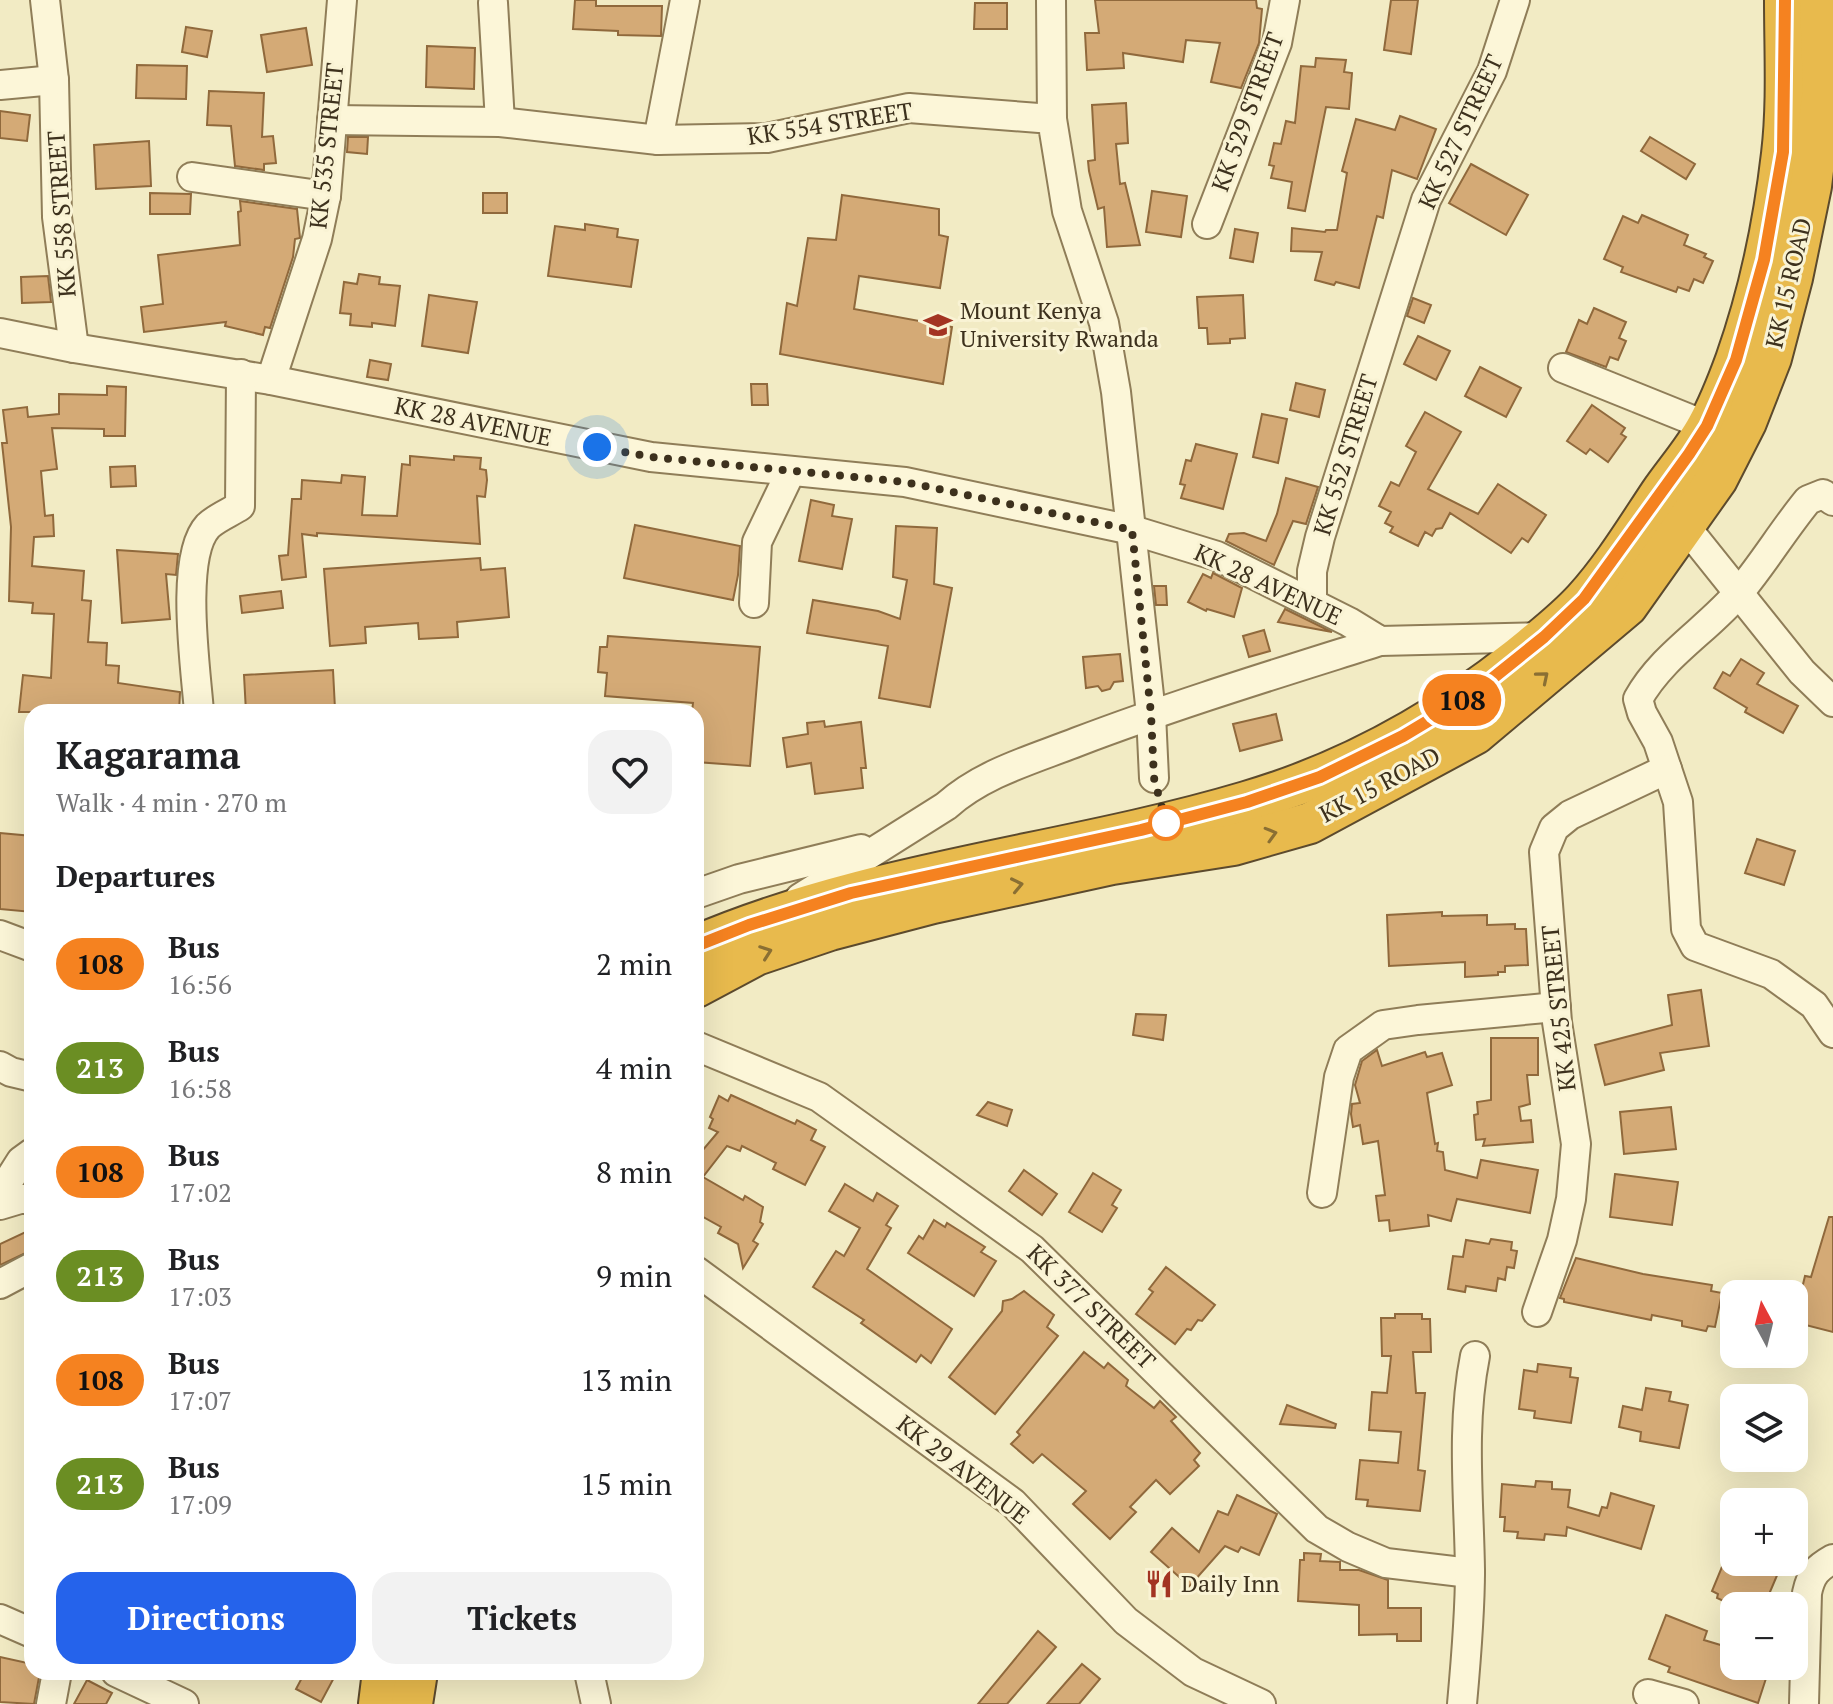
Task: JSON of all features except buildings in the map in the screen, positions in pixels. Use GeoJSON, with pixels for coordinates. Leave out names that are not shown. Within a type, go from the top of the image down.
{"type":"FeatureCollection","features":[{"type":"Feature","properties":{"kind":"highway","name":"KK 15 ROAD"},"geometry":{"type":"LineString","coordinates":[[704,983],[756,955],[830,930],[933,903],[1112,864],[1233,845],[1310,823],[1475,734],[1627,606],[1670,515],[1736,360],[1764,260],[1783,152],[1785,0]]}},
{"type":"Feature","properties":{"kind":"highway","name":"KK 15 ROAD"},"geometry":{"type":"LineString","coordinates":[[704,943],[770,918],[851,893],[1141,830],[1247,802],[1320,777],[1403,736],[1473,694],[1544,637],[1670,515],[1717,479],[1746,422],[1771,358],[1811,186],[1823,90],[1820,0]]}},
{"type":"Feature","properties":{"kind":"highway"},"geometry":{"type":"LineString","coordinates":[[379,1704],[382,1680]]}},
{"type":"Feature","properties":{"kind":"highway"},"geometry":{"type":"LineString","coordinates":[[412,1704],[416,1680]]}},
{"type":"Feature","properties":{"kind":"street","name":"KK 558 STREET"},"geometry":{"type":"LineString","coordinates":[[45,0],[54,80],[57,217],[74,348]]}},
{"type":"Feature","properties":{"kind":"street","name":"KK 535 STREET"},"geometry":{"type":"LineString","coordinates":[[271,380],[317,239],[326,196],[342,0]]}},
{"type":"Feature","properties":{"kind":"street"},"geometry":{"type":"LineString","coordinates":[[658,140],[685,0]]}},
{"type":"Feature","properties":{"kind":"street"},"geometry":{"type":"LineString","coordinates":[[1051,0],[1052,119],[1067,211],[1104,323],[1116,392],[1151,714],[1154,778]]}},
{"type":"Feature","properties":{"kind":"street","name":"KK 529 STREET"},"geometry":{"type":"LineString","coordinates":[[1207,224],[1277,43],[1285,0]]}},
{"type":"Feature","properties":{"kind":"street","name":"KK 527 STREET"},"geometry":{"type":"LineString","coordinates":[[1394,309],[1426,200],[1492,71],[1515,0]]}},
{"type":"Feature","properties":{"kind":"street"},"geometry":{"type":"LineString","coordinates":[[493,3],[500,122]]}},
{"type":"Feature","properties":{"kind":"street"},"geometry":{"type":"LineString","coordinates":[[0,85],[54,80]]}},
{"type":"Feature","properties":{"kind":"street","name":"KK 554 STREET"},"geometry":{"type":"LineString","coordinates":[[332,120],[500,122],[658,140],[767,138],[909,108],[1052,119]]}},
{"type":"Feature","properties":{"kind":"street"},"geometry":{"type":"LineString","coordinates":[[192,177],[326,196]]}},
{"type":"Feature","properties":{"kind":"street","name":"KK 552 STREET"},"geometry":{"type":"LineString","coordinates":[[1312,603],[1312,571],[1320,537],[1361,401],[1394,309]]}},
{"type":"Feature","properties":{"kind":"street","name":"KK 28 AVENUE"},"geometry":{"type":"LineString","coordinates":[[0,333],[241,374],[651,457],[905,482],[1132,530],[1217,556],[1380,641]]}},
{"type":"Feature","properties":{"kind":"street"},"geometry":{"type":"LineString","coordinates":[[1563,368],[1707,426]]}},
{"type":"Feature","properties":{"kind":"street"},"geometry":{"type":"LineString","coordinates":[[198,704],[192,620],[193,563],[195,549],[208,526],[240,506],[241,374]]}},
{"type":"Feature","properties":{"kind":"street"},"geometry":{"type":"LineString","coordinates":[[754,603],[757,542],[791,471]]}},
{"type":"Feature","properties":{"kind":"street"},"geometry":{"type":"LineString","coordinates":[[1833,501],[1823,494],[1808,500],[1740,592],[1663,664],[1638,699],[1658,742],[1678,802],[1686,929],[1695,946],[1771,974],[1814,1005],[1833,1033]]}},
{"type":"Feature","properties":{"kind":"street"},"geometry":{"type":"LineString","coordinates":[[1670,515],[1740,592],[1802,672],[1833,702]]}},
{"type":"Feature","properties":{"kind":"street"},"geometry":{"type":"LineString","coordinates":[[770,918],[946,806],[966,788],[999,772],[1151,714],[1380,641],[1544,637]]}},
{"type":"Feature","properties":{"kind":"street","name":"KK 425 STREET"},"geometry":{"type":"LineString","coordinates":[[1537,1312],[1562,1240],[1571,1199],[1576,1144],[1556,1007],[1544,852],[1554,828],[1570,815],[1667,769]]}},
{"type":"Feature","properties":{"kind":"street"},"geometry":{"type":"LineString","coordinates":[[704,891],[739,879],[892,840]]}},
{"type":"Feature","properties":{"kind":"street"},"geometry":{"type":"LineString","coordinates":[[0,935],[24,944]]}},
{"type":"Feature","properties":{"kind":"street"},"geometry":{"type":"LineString","coordinates":[[1322,1193],[1339,1077],[1348,1050],[1383,1025],[1556,1007]]}},
{"type":"Feature","properties":{"kind":"street","name":"KK 377 STREET"},"geometry":{"type":"LineString","coordinates":[[704,1049],[819,1097],[1032,1249],[1317,1529],[1348,1547],[1386,1563],[1470,1573]]}},
{"type":"Feature","properties":{"kind":"street"},"geometry":{"type":"LineString","coordinates":[[0,1066],[24,1075]]}},
{"type":"Feature","properties":{"kind":"street"},"geometry":{"type":"LineString","coordinates":[[0,1194],[24,1159]]}},
{"type":"Feature","properties":{"kind":"street"},"geometry":{"type":"LineString","coordinates":[[0,1205],[24,1199]]}},
{"type":"Feature","properties":{"kind":"street"},"geometry":{"type":"LineString","coordinates":[[0,1284],[24,1271]]}},
{"type":"Feature","properties":{"kind":"street","name":"KK 29 AVENUE"},"geometry":{"type":"LineString","coordinates":[[704,1277],[1013,1503],[1126,1621],[1148,1638],[1193,1672],[1261,1704]]}},
{"type":"Feature","properties":{"kind":"street"},"geometry":{"type":"LineString","coordinates":[[1462,1704],[1470,1573],[1467,1456],[1470,1384],[1475,1356]]}},
{"type":"Feature","properties":{"kind":"street"},"geometry":{"type":"LineString","coordinates":[[1804,1704],[1807,1593],[1810,1578],[1818,1567],[1833,1559]]}},
{"type":"Feature","properties":{"kind":"street"},"geometry":{"type":"LineString","coordinates":[[0,1619],[24,1630]]}},
{"type":"Feature","properties":{"kind":"street"},"geometry":{"type":"LineString","coordinates":[[51,1704],[56,1680]]}},
{"type":"Feature","properties":{"kind":"street"},"geometry":{"type":"LineString","coordinates":[[133,1680],[184,1704]]}},
{"type":"Feature","properties":{"kind":"street"},"geometry":{"type":"LineString","coordinates":[[1648,1694],[1684,1704]]}},
{"type":"Feature","properties":{"kind":"bus line","name":"108"},"geometry":{"type":"LineString","coordinates":[[704,943],[851,893],[1141,830],[1247,802],[1320,777],[1403,736],[1473,694],[1544,637],[1584,599],[1689,454],[1707,426],[1736,360],[1764,260],[1783,152],[1785,0]]}},
{"type":"Feature","properties":{"kind":"place","name":"Mount Kenya University Rwanda"},"geometry":{"type":"Point","coordinates":[938,325]}},
{"type":"Feature","properties":{"kind":"place","name":"Daily Inn"},"geometry":{"type":"Point","coordinates":[1159,1584]}},
{"type":"Feature","properties":{"kind":"route"},"geometry":{"type":"LineString","coordinates":[[597,447],[651,457],[905,482],[1132,530],[1151,714],[1154,778],[1166,823]]}}]}
